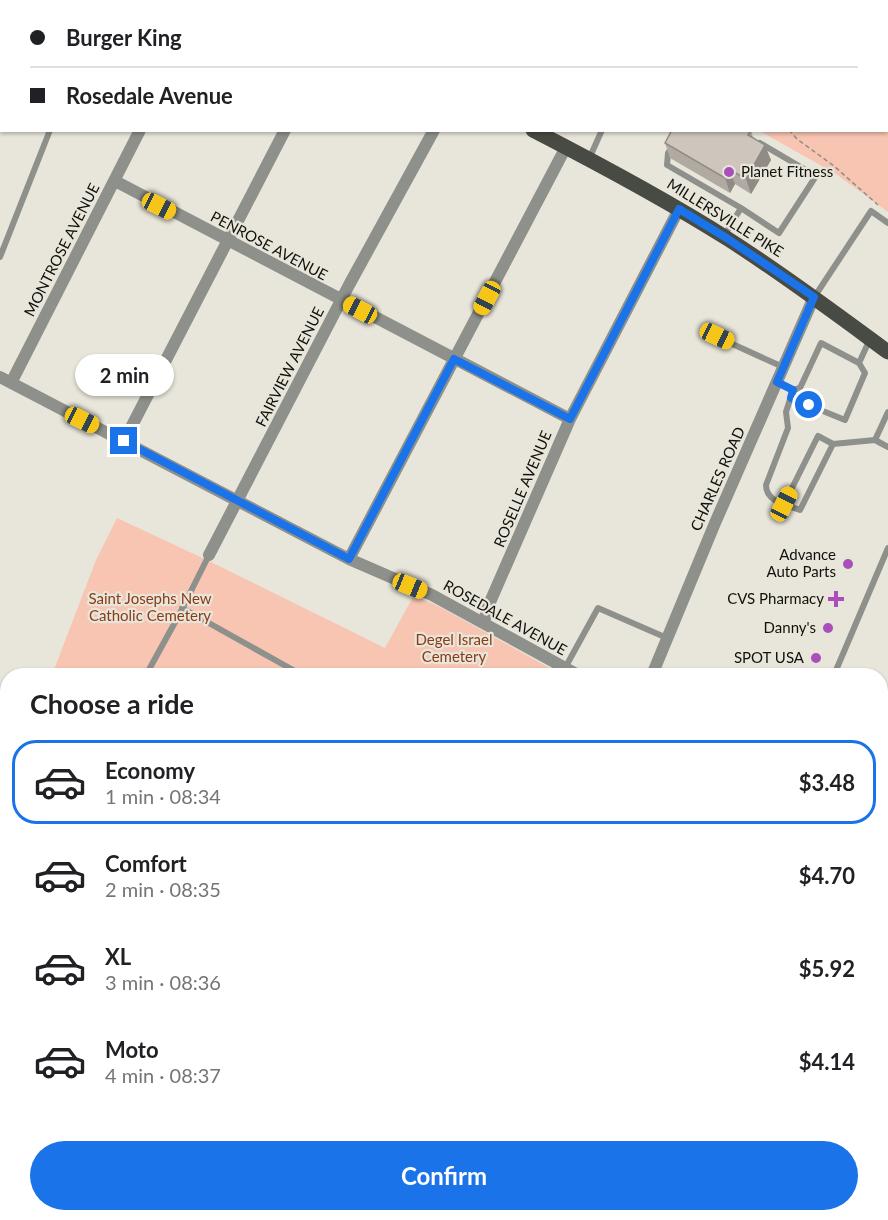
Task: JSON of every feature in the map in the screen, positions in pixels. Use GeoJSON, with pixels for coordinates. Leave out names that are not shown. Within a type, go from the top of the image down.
{"type":"FeatureCollection","features":[{"type":"Feature","properties":{"kind":"main road","name":"MILLERSVILLE PIKE"},"geometry":{"type":"LineString","coordinates":[[537,132],[724,236],[888,351]]}},
{"type":"Feature","properties":{"kind":"street","name":"MONTROSE AVENUE"},"geometry":{"type":"LineString","coordinates":[[6,380],[140,132]]}},
{"type":"Feature","properties":{"kind":"street"},"geometry":{"type":"LineString","coordinates":[[124,441],[284,132]]}},
{"type":"Feature","properties":{"kind":"street","name":"FAIRVIEW AVENUE"},"geometry":{"type":"LineString","coordinates":[[209,555],[433,132]]}},
{"type":"Feature","properties":{"kind":"street"},"geometry":{"type":"LineString","coordinates":[[349,559],[566,147]]}},
{"type":"Feature","properties":{"kind":"street","name":"PENROSE AVENUE"},"geometry":{"type":"LineString","coordinates":[[115,181],[570,419]]}},
{"type":"Feature","properties":{"kind":"street","name":"ROSELLE AVENUE"},"geometry":{"type":"LineString","coordinates":[[484,623],[487,609],[570,419],[679,209]]}},
{"type":"Feature","properties":{"kind":"street","name":"CHARLES ROAD"},"geometry":{"type":"LineString","coordinates":[[655,668],[715,523],[814,297]]}},
{"type":"Feature","properties":{"kind":"street","name":"ROSEDALE AVENUE"},"geometry":{"type":"LineString","coordinates":[[6,380],[349,559],[432,595],[565,668]]}},
{"type":"Feature","properties":{"kind":"lane"},"geometry":{"type":"LineString","coordinates":[[0,257],[49,132]]}},
{"type":"Feature","properties":{"kind":"lane"},"geometry":{"type":"LineString","coordinates":[[589,159],[601,132]]}},
{"type":"Feature","properties":{"kind":"lane"},"geometry":{"type":"LineString","coordinates":[[677,138],[668,153],[667,165],[779,233],[816,176],[758,142]]}},
{"type":"Feature","properties":{"kind":"lane"},"geometry":{"type":"LineString","coordinates":[[724,236],[741,208]]}},
{"type":"Feature","properties":{"kind":"lane"},"geometry":{"type":"LineString","coordinates":[[814,297],[871,212],[888,223]]}},
{"type":"Feature","properties":{"kind":"lane"},"geometry":{"type":"LineString","coordinates":[[717,336],[783,368]]}},
{"type":"Feature","properties":{"kind":"lane"},"geometry":{"type":"LineString","coordinates":[[859,363],[870,338]]}},
{"type":"Feature","properties":{"kind":"lane"},"geometry":{"type":"LineString","coordinates":[[777,382],[793,390],[800,388],[822,343],[859,363],[865,373],[845,420],[791,398]]}},
{"type":"Feature","properties":{"kind":"lane"},"geometry":{"type":"LineString","coordinates":[[793,390],[786,412],[788,428],[766,485],[770,498],[800,510],[833,444]]}},
{"type":"Feature","properties":{"kind":"lane"},"geometry":{"type":"LineString","coordinates":[[874,440],[888,412]]}},
{"type":"Feature","properties":{"kind":"lane"},"geometry":{"type":"LineString","coordinates":[[784,504],[818,436],[833,444],[874,440],[888,447]]}},
{"type":"Feature","properties":{"kind":"lane"},"geometry":{"type":"LineString","coordinates":[[837,668],[888,548]]}},
{"type":"Feature","properties":{"kind":"lane"},"geometry":{"type":"LineString","coordinates":[[150,668],[209,555]]}},
{"type":"Feature","properties":{"kind":"lane"},"geometry":{"type":"LineString","coordinates":[[182,608],[289,668]]}},
{"type":"Feature","properties":{"kind":"lane"},"geometry":{"type":"LineString","coordinates":[[565,668],[598,608],[668,638]]}},
{"type":"Feature","properties":{"kind":"path"},"geometry":{"type":"LineString","coordinates":[[791,132],[883,209]]}},
{"type":"Feature","properties":{"kind":"green space"},"geometry":{"type":"Polygon","coordinates":[[[762,132],[888,132],[888,212],[836,174],[762,132]]]}},
{"type":"Feature","properties":{"kind":"green space","name":"Saint Josephs New Catholic Cemetery"},"geometry":{"type":"Polygon","coordinates":[[[117,518],[385,648],[414,595],[442,608],[549,668],[55,668],[96,560],[117,518]]]}},
{"type":"Feature","properties":{"kind":"building","name":"Planet Fitness"},"geometry":{"type":"Polygon","coordinates":[[[671,132],[750,132],[748,135],[765,145],[746,179],[729,169],[725,178],[665,143],[671,132]]]}},
{"type":"Feature","properties":{"kind":"place","name":"Planet Fitness"},"geometry":{"type":"Point","coordinates":[729,172]}},
{"type":"Feature","properties":{"kind":"place","name":"Advance Auto Parts"},"geometry":{"type":"Point","coordinates":[848,564]}},
{"type":"Feature","properties":{"kind":"place","name":"CVS Pharmacy"},"geometry":{"type":"Point","coordinates":[836,599]}},
{"type":"Feature","properties":{"kind":"place","name":"Danny's"},"geometry":{"type":"Point","coordinates":[828,628]}},
{"type":"Feature","properties":{"kind":"place","name":"SPOT USA"},"geometry":{"type":"Point","coordinates":[816,658]}},
{"type":"Feature","properties":{"kind":"route"},"geometry":{"type":"LineString","coordinates":[[124,441],[349,559],[454,359],[570,419],[595,366],[679,209],[814,297],[777,382],[793,390],[791,398],[809,405]]}},
{"type":"Feature","properties":{"kind":"park label","name":"Degel Israel Cemetery"},"geometry":{"type":"Point","coordinates":[454,648]}}]}
